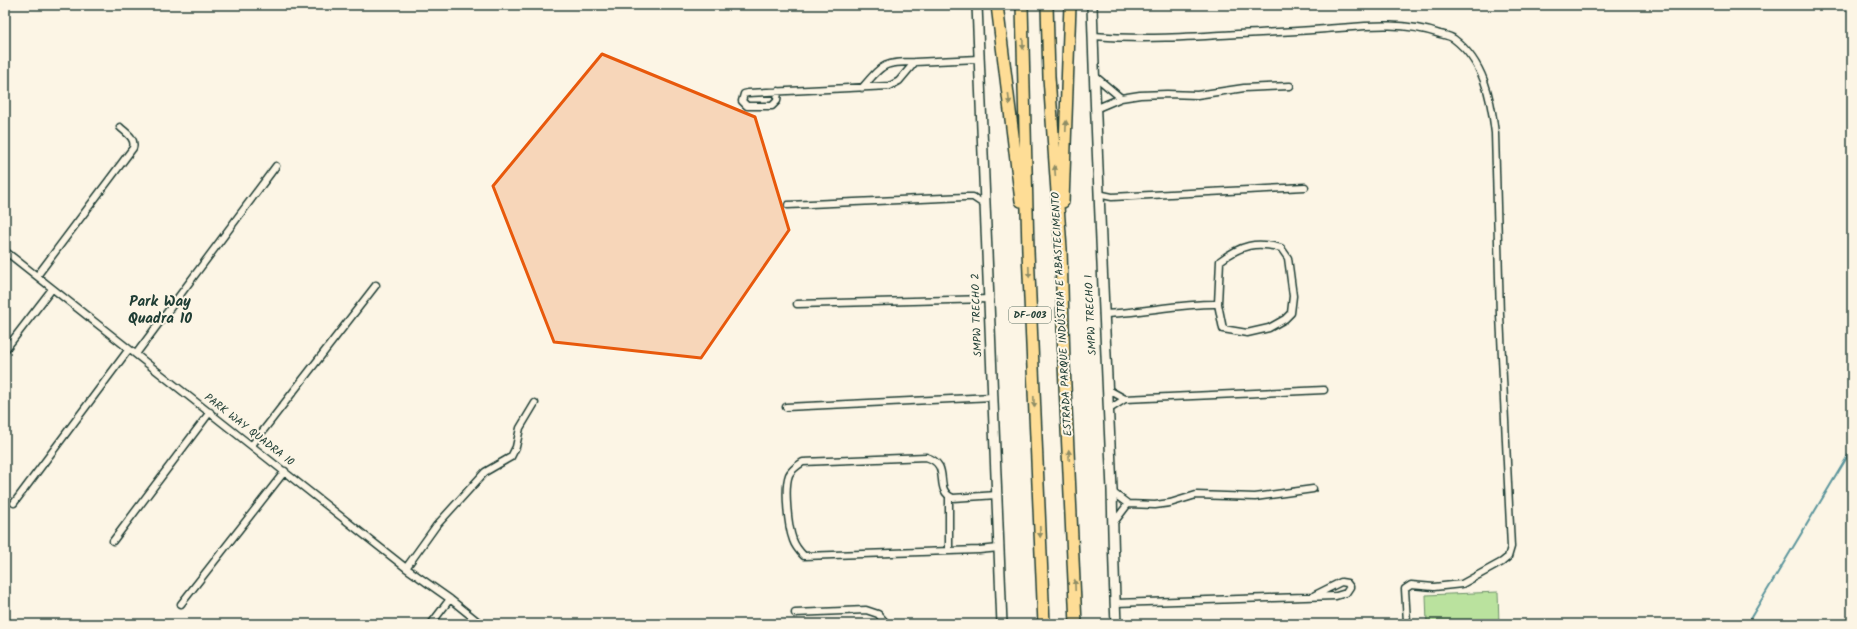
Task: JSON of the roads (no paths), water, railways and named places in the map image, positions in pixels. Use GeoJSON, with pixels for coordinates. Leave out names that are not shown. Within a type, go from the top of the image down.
{"type":"FeatureCollection","features":[{"type":"Feature","properties":{"kind":"highway"},"geometry":{"type":"LineString","coordinates":[[997,5],[1028,251]]}},
{"type":"Feature","properties":{"kind":"highway","name":"DF-003"},"geometry":{"type":"LineString","coordinates":[[1022,5],[1028,251],[1044,624]]}},
{"type":"Feature","properties":{"kind":"highway","name":"ESTRADA PARQUE INDÚSTRIA E ABASTECIMENTO"},"geometry":{"type":"LineString","coordinates":[[1047,5],[1050,92],[1061,249],[1064,364],[1076,624]]}},
{"type":"Feature","properties":{"kind":"highway"},"geometry":{"type":"LineString","coordinates":[[1061,249],[1070,5]]}},
{"type":"Feature","properties":{"kind":"street","name":"SMPW TRECHO 2"},"geometry":{"type":"LineString","coordinates":[[977,5],[1002,624]]}},
{"type":"Feature","properties":{"kind":"street","name":"SMPW TRECHO 1"},"geometry":{"type":"LineString","coordinates":[[1092,5],[1096,76],[1095,109],[1098,205],[1112,492],[1116,624]]}},
{"type":"Feature","properties":{"kind":"street"},"geometry":{"type":"LineString","coordinates":[[1093,36],[1111,38],[1206,36],[1368,25],[1401,26],[1426,29],[1453,38],[1477,63],[1486,85],[1493,115],[1495,133],[1500,315],[1512,547],[1508,557],[1502,562],[1462,584],[1434,587],[1408,585],[1405,589],[1407,622]]}},
{"type":"Feature","properties":{"kind":"street"},"geometry":{"type":"LineString","coordinates":[[862,88],[882,66],[895,62],[978,59]]}},
{"type":"Feature","properties":{"kind":"street"},"geometry":{"type":"LineString","coordinates":[[778,92],[777,101],[772,106],[747,106],[742,101],[744,94],[748,93],[862,88],[894,84],[915,62]]}},
{"type":"Feature","properties":{"kind":"street"},"geometry":{"type":"LineString","coordinates":[[1096,76],[1121,98]]}},
{"type":"Feature","properties":{"kind":"street"},"geometry":{"type":"LineString","coordinates":[[1095,109],[1121,98],[1167,94],[1197,95],[1244,88],[1290,86]]}},
{"type":"Feature","properties":{"kind":"street"},"geometry":{"type":"LineString","coordinates":[[37,276],[133,148],[134,144],[132,138],[120,127]]}},
{"type":"Feature","properties":{"kind":"street"},"geometry":{"type":"LineString","coordinates":[[136,354],[276,166]]}},
{"type":"Feature","properties":{"kind":"street"},"geometry":{"type":"LineString","coordinates":[[1098,194],[1112,197],[1305,188]]}},
{"type":"Feature","properties":{"kind":"street"},"geometry":{"type":"LineString","coordinates":[[788,205],[973,197],[984,190]]}},
{"type":"Feature","properties":{"kind":"street"},"geometry":{"type":"LineString","coordinates":[[973,197],[985,205]]}},
{"type":"Feature","properties":{"kind":"street"},"geometry":{"type":"LineString","coordinates":[[1098,205],[1112,197]]}},
{"type":"Feature","properties":{"kind":"street"},"geometry":{"type":"LineString","coordinates":[[1265,244],[1281,248],[1288,258],[1293,296],[1291,313],[1286,319],[1269,328],[1247,333],[1223,329],[1218,304],[1220,261],[1234,251],[1248,246],[1265,244]]}},
{"type":"Feature","properties":{"kind":"street","name":"PARK WAY QUADRA 10"},"geometry":{"type":"LineString","coordinates":[[5,251],[406,568],[450,599],[481,624]]}},
{"type":"Feature","properties":{"kind":"street"},"geometry":{"type":"LineString","coordinates":[[252,445],[376,285]]}},
{"type":"Feature","properties":{"kind":"street"},"geometry":{"type":"LineString","coordinates":[[5,350],[52,289]]}},
{"type":"Feature","properties":{"kind":"street"},"geometry":{"type":"LineString","coordinates":[[797,304],[989,299]]}},
{"type":"Feature","properties":{"kind":"street"},"geometry":{"type":"LineString","coordinates":[[1103,314],[1121,314],[1196,304],[1218,304]]}},
{"type":"Feature","properties":{"kind":"street"},"geometry":{"type":"LineString","coordinates":[[14,503],[130,349]]}},
{"type":"Feature","properties":{"kind":"street"},"geometry":{"type":"LineString","coordinates":[[1107,389],[1125,399]]}},
{"type":"Feature","properties":{"kind":"street"},"geometry":{"type":"LineString","coordinates":[[1108,410],[1125,399],[1324,390]]}},
{"type":"Feature","properties":{"kind":"street"},"geometry":{"type":"LineString","coordinates":[[786,406],[993,397]]}},
{"type":"Feature","properties":{"kind":"street"},"geometry":{"type":"LineString","coordinates":[[406,568],[436,526],[485,472],[511,457],[516,447],[520,428],[535,404]]}},
{"type":"Feature","properties":{"kind":"street"},"geometry":{"type":"LineString","coordinates":[[113,540],[210,412]]}},
{"type":"Feature","properties":{"kind":"street"},"geometry":{"type":"LineString","coordinates":[[949,551],[949,496],[942,486],[941,468],[933,460],[926,458],[803,462],[793,468],[788,477],[787,508],[793,540],[798,550],[804,556],[949,551],[999,548]]}},
{"type":"Feature","properties":{"kind":"street"},"geometry":{"type":"LineString","coordinates":[[182,604],[285,471]]}},
{"type":"Feature","properties":{"kind":"street"},"geometry":{"type":"LineString","coordinates":[[1112,492],[1128,504],[1155,505],[1170,503],[1196,495],[1255,497],[1313,490]]}},
{"type":"Feature","properties":{"kind":"street"},"geometry":{"type":"LineString","coordinates":[[949,496],[953,498],[997,495]]}},
{"type":"Feature","properties":{"kind":"street"},"geometry":{"type":"LineString","coordinates":[[1112,525],[1128,504]]}},
{"type":"Feature","properties":{"kind":"street"},"geometry":{"type":"LineString","coordinates":[[1115,603],[1343,595],[1349,591],[1350,587],[1347,583],[1341,582],[1314,595]]}},
{"type":"Feature","properties":{"kind":"street"},"geometry":{"type":"LineString","coordinates":[[431,624],[450,599]]}},
{"type":"Feature","properties":{"kind":"street"},"geometry":{"type":"LineString","coordinates":[[795,613],[866,610],[878,614],[886,624]]}},
{"type":"Feature","properties":{"kind":"waterway"},"geometry":{"type":"LineString","coordinates":[[1747,624],[1852,449]]}},
{"type":"Feature","properties":{"kind":"district","name":"Park Way Quadra 10"},"geometry":{"type":"Point","coordinates":[160,310]}}]}
